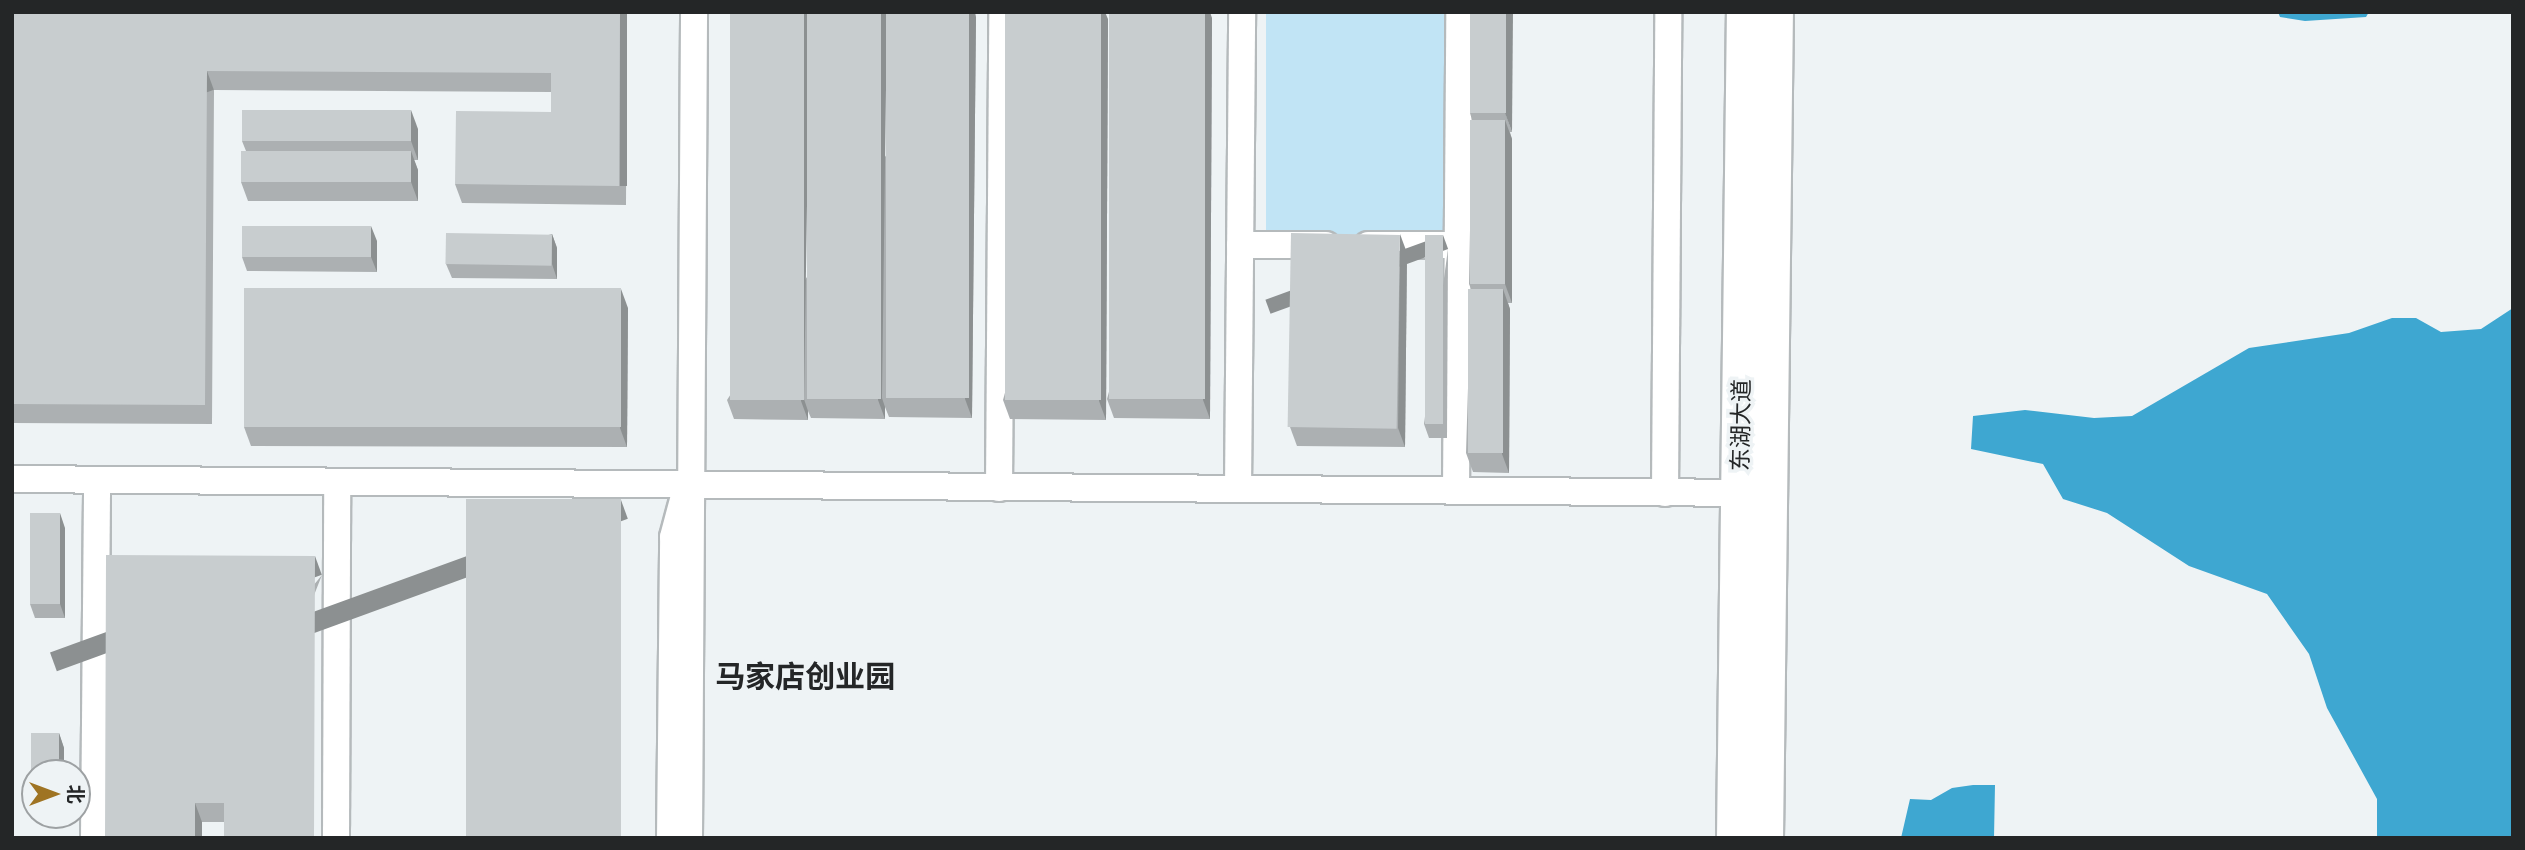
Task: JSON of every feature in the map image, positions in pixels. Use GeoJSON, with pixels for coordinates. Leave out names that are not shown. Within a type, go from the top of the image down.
{"type":"FeatureCollection","features":[{"type":"Feature","properties":{"kind":"highway","name":"东湖大道"},"geometry":{"type":"LineString","coordinates":[[1736,838],[1746,12]]}},
{"type":"Feature","properties":{"kind":"highway","name":"东湖大道"},"geometry":{"type":"LineString","coordinates":[[1764,838],[1774,12]]}},
{"type":"Feature","properties":{"kind":"street"},"geometry":{"type":"LineString","coordinates":[[689,838],[694,12]]}},
{"type":"Feature","properties":{"kind":"street"},"geometry":{"type":"LineString","coordinates":[[999,488],[1002,12]]}},
{"type":"Feature","properties":{"kind":"street"},"geometry":{"type":"LineString","coordinates":[[1238,489],[1242,12]]}},
{"type":"Feature","properties":{"kind":"street"},"geometry":{"type":"LineString","coordinates":[[1457,491],[1459,12]]}},
{"type":"Feature","properties":{"kind":"street"},"geometry":{"type":"LineString","coordinates":[[1665,492],[1668,12]]}},
{"type":"Feature","properties":{"kind":"street"},"geometry":{"type":"LineString","coordinates":[[1240,245],[1458,245]]}},
{"type":"Feature","properties":{"kind":"street"},"geometry":{"type":"LineString","coordinates":[[12,479],[1740,493]]}},
{"type":"Feature","properties":{"kind":"street"},"geometry":{"type":"LineString","coordinates":[[94,838],[97,480]]}},
{"type":"Feature","properties":{"kind":"street"},"geometry":{"type":"LineString","coordinates":[[335,838],[337,482]]}},
{"type":"Feature","properties":{"kind":"street"},"geometry":{"type":"LineString","coordinates":[[670,838],[673,537],[690,485]]}},
{"type":"Feature","properties":{"kind":"shaded area"},"geometry":{"type":"Polygon","coordinates":[[[1266,12],[1449,12],[1449,236],[1266,236],[1266,12]]]}},
{"type":"Feature","properties":{"kind":"water"},"geometry":{"type":"Polygon","coordinates":[[[2278,12],[2369,12],[2366,17],[2305,21],[2280,17],[2278,12]]]}},
{"type":"Feature","properties":{"kind":"water"},"geometry":{"type":"Polygon","coordinates":[[[2513,308],[2513,838],[2377,838],[2377,799],[2327,708],[2309,654],[2267,594],[2189,566],[2107,513],[2063,499],[2043,464],[1971,449],[1973,416],[2025,410],[2094,418],[2132,416],[2249,348],[2349,333],[2392,318],[2416,318],[2441,332],[2481,329],[2513,308]]]}},
{"type":"Feature","properties":{"kind":"water"},"geometry":{"type":"Polygon","coordinates":[[[1995,785],[1994,838],[1901,838],[1910,799],[1931,800],[1952,788],[1995,785]]]}},
{"type":"Feature","properties":{"kind":"building"},"geometry":{"type":"Polygon","coordinates":[[[12,12],[620,12],[619,186],[455,184],[456,111],[551,112],[551,73],[207,71],[205,405],[12,404],[12,12]]]}},
{"type":"Feature","properties":{"kind":"building"},"geometry":{"type":"Polygon","coordinates":[[[730,12],[804,12],[804,400],[730,400],[730,12]]]}},
{"type":"Feature","properties":{"kind":"building"},"geometry":{"type":"Polygon","coordinates":[[[807,12],[881,12],[881,399],[807,399],[807,12]]]}},
{"type":"Feature","properties":{"kind":"building"},"geometry":{"type":"Polygon","coordinates":[[[886,12],[969,12],[969,398],[886,398],[886,12]]]}},
{"type":"Feature","properties":{"kind":"building"},"geometry":{"type":"Polygon","coordinates":[[[1005,12],[1101,12],[1101,400],[1005,400],[1005,12]]]}},
{"type":"Feature","properties":{"kind":"building"},"geometry":{"type":"Polygon","coordinates":[[[1109,12],[1205,12],[1205,399],[1109,399],[1109,12]]]}},
{"type":"Feature","properties":{"kind":"building"},"geometry":{"type":"Polygon","coordinates":[[[1470,12],[1506,12],[1506,113],[1470,113],[1470,12]]]}},
{"type":"Feature","properties":{"kind":"building"},"geometry":{"type":"Polygon","coordinates":[[[242,110],[411,110],[411,141],[242,141],[242,110]]]}},
{"type":"Feature","properties":{"kind":"building"},"geometry":{"type":"Polygon","coordinates":[[[1470,120],[1505,120],[1505,284],[1470,284],[1470,120]]]}},
{"type":"Feature","properties":{"kind":"building"},"geometry":{"type":"Polygon","coordinates":[[[241,151],[411,151],[411,182],[241,182],[241,151]]]}},
{"type":"Feature","properties":{"kind":"building"},"geometry":{"type":"Polygon","coordinates":[[[242,226],[371,226],[371,257],[242,257],[242,226]]]}},
{"type":"Feature","properties":{"kind":"building"},"geometry":{"type":"Polygon","coordinates":[[[446,233],[552,235],[551,266],[445,264],[446,233]]]}},
{"type":"Feature","properties":{"kind":"building"},"geometry":{"type":"Polygon","coordinates":[[[1291,233],[1400,235],[1397,429],[1288,427],[1291,233]]]}},
{"type":"Feature","properties":{"kind":"building"},"geometry":{"type":"Polygon","coordinates":[[[1425,235],[1443,235],[1443,424],[1425,424],[1425,235]]]}},
{"type":"Feature","properties":{"kind":"building"},"geometry":{"type":"Polygon","coordinates":[[[244,288],[621,288],[621,427],[244,427],[244,288]]]}},
{"type":"Feature","properties":{"kind":"building"},"geometry":{"type":"Polygon","coordinates":[[[1468,289],[1503,289],[1503,453],[1468,453],[1468,289]]]}},
{"type":"Feature","properties":{"kind":"building"},"geometry":{"type":"Polygon","coordinates":[[[466,499],[621,499],[621,838],[466,838],[466,499]]]}},
{"type":"Feature","properties":{"kind":"building"},"geometry":{"type":"Polygon","coordinates":[[[30,513],[60,513],[60,604],[30,604],[30,513]]]}},
{"type":"Feature","properties":{"kind":"building"},"geometry":{"type":"Polygon","coordinates":[[[106,555],[315,556],[314,838],[224,838],[224,803],[195,803],[195,838],[105,838],[106,555]]]}},
{"type":"Feature","properties":{"kind":"building"},"geometry":{"type":"Polygon","coordinates":[[[31,733],[59,733],[59,759],[31,759],[31,733]]]}},
{"type":"Feature","properties":{"kind":"district","name":"马家店创业园"},"geometry":{"type":"Point","coordinates":[805,677]}}]}
